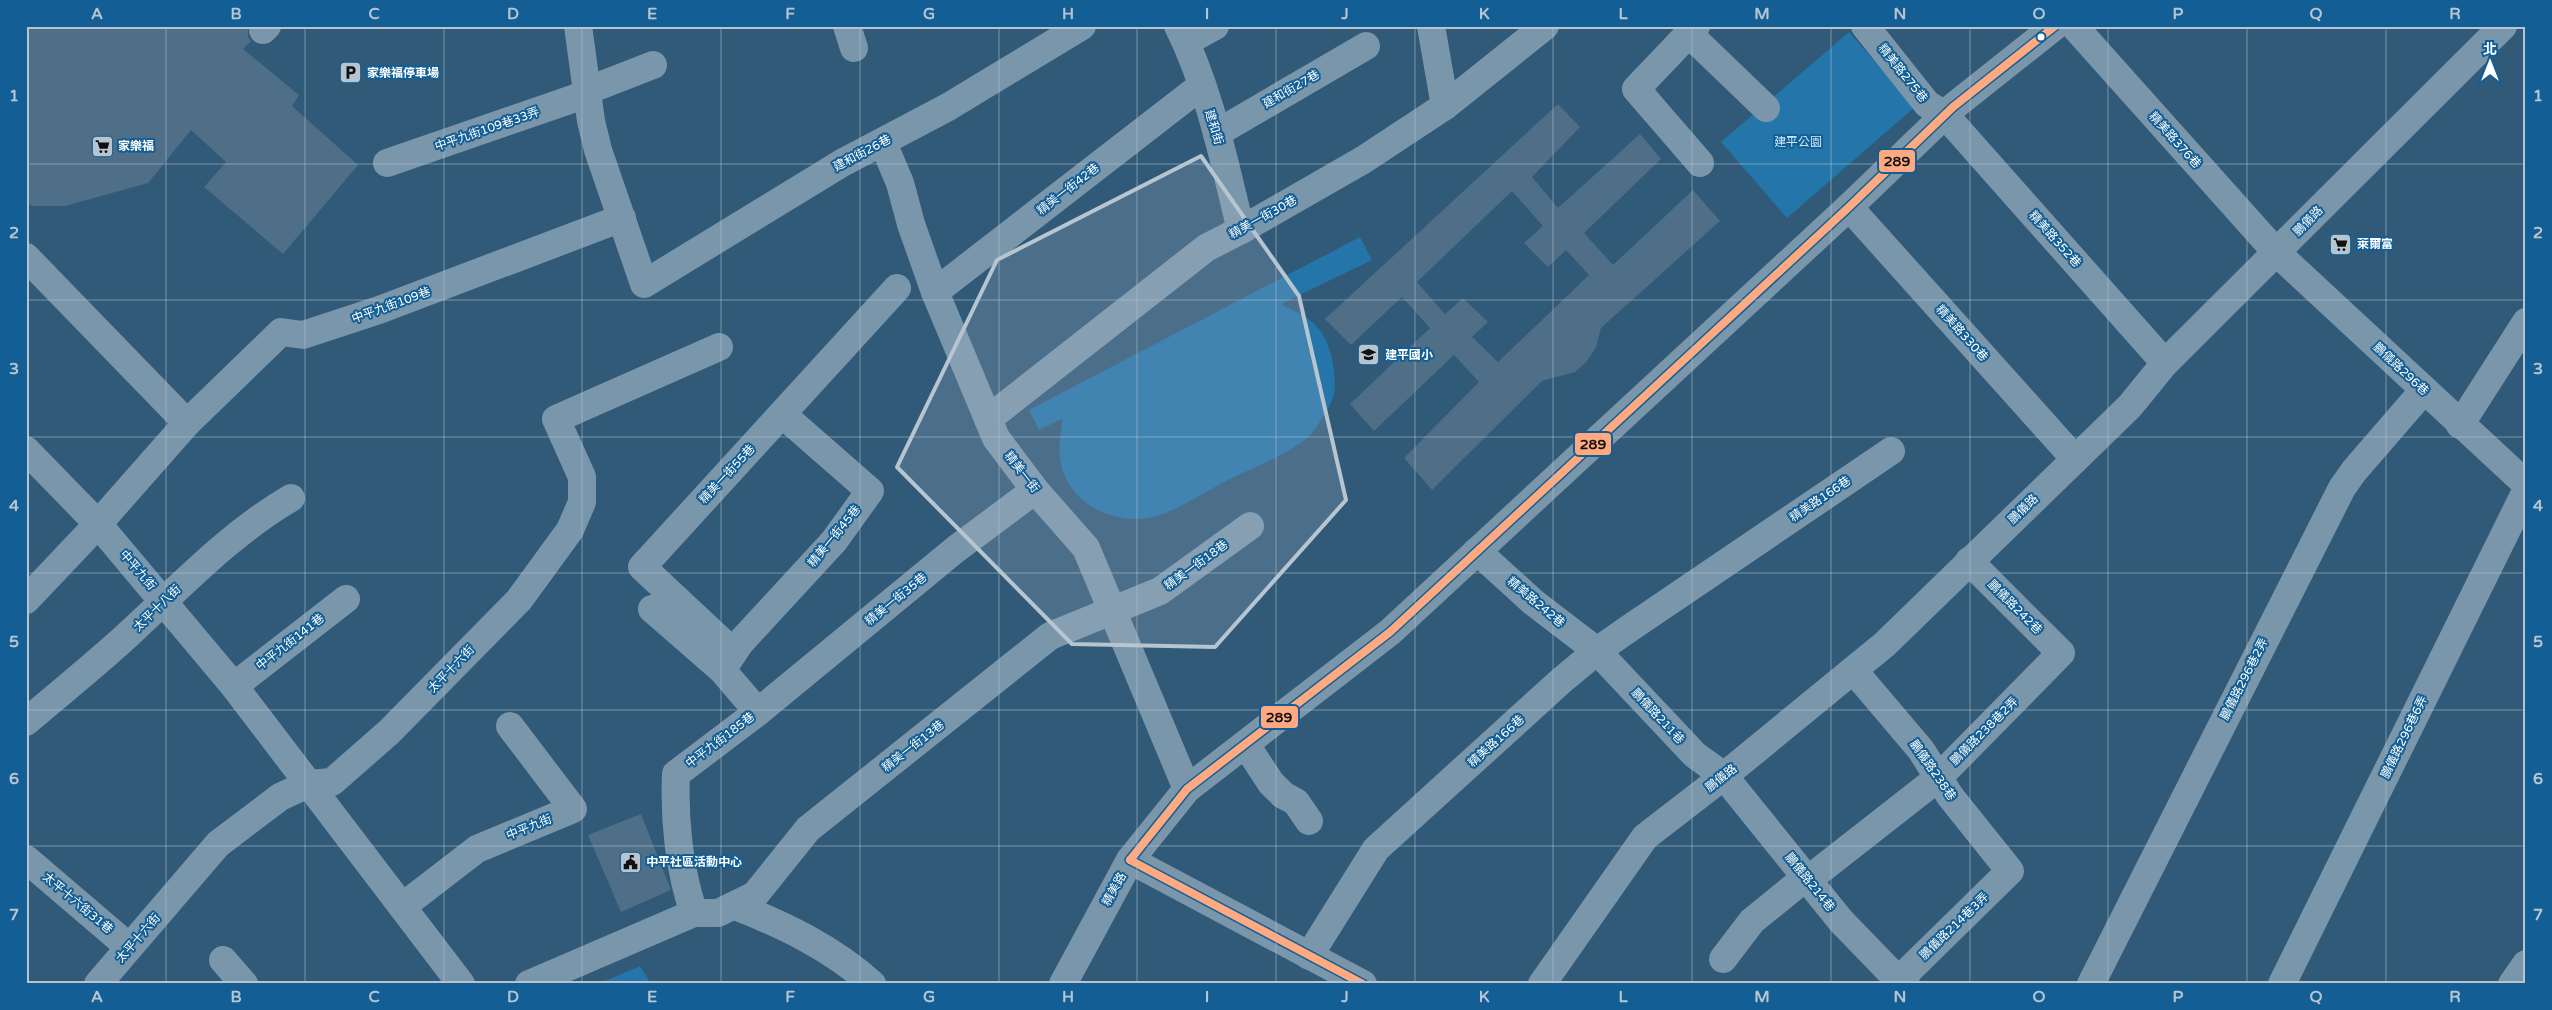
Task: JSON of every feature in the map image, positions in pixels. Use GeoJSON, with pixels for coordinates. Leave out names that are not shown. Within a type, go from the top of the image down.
{"type":"FeatureCollection","features":[{"type":"Feature","properties":{"kind":"street"},"geometry":{"type":"LineString","coordinates":[[578,26],[587,94],[598,150],[622,218]]}},
{"type":"Feature","properties":{"kind":"street","name":"建和街26巷"},"geometry":{"type":"LineString","coordinates":[[622,218],[644,284],[842,163],[948,107],[1082,26]]}},
{"type":"Feature","properties":{"kind":"street"},"geometry":{"type":"LineString","coordinates":[[1182,34],[1215,26]]}},
{"type":"Feature","properties":{"kind":"street"},"geometry":{"type":"LineString","coordinates":[[1431,26],[1445,106]]}},
{"type":"Feature","properties":{"kind":"street","name":"精美一街30巷"},"geometry":{"type":"LineString","coordinates":[[988,419],[1206,248],[1363,160],[1445,106],[1545,26]]}},
{"type":"Feature","properties":{"kind":"street","name":"精美路275巷"},"geometry":{"type":"LineString","coordinates":[[1866,26],[1927,104],[1945,115]]}},
{"type":"Feature","properties":{"kind":"street","name":"精美路"},"geometry":{"type":"LineString","coordinates":[[1063,984],[1130,860],[1188,789],[1390,632],[1945,115],[2055,26]]}},
{"type":"Feature","properties":{"kind":"street","name":"精美路376巷"},"geometry":{"type":"LineString","coordinates":[[2074,26],[2277,253]]}},
{"type":"Feature","properties":{"kind":"street","name":"鵬儀路"},"geometry":{"type":"LineString","coordinates":[[1542,984],[1645,837],[1854,671],[2130,406],[2165,363],[2503,26]]}},
{"type":"Feature","properties":{"kind":"street"},"geometry":{"type":"LineString","coordinates":[[1700,164],[1636,89],[1692,30],[1766,108]]}},
{"type":"Feature","properties":{"kind":"street","name":"建和街"},"geometry":{"type":"LineString","coordinates":[[1182,34],[1217,132],[1241,230]]}},
{"type":"Feature","properties":{"kind":"street","name":"建和街27巷"},"geometry":{"type":"LineString","coordinates":[[1217,132],[1366,46]]}},
{"type":"Feature","properties":{"kind":"street","name":"中平九街109巷33弄"},"geometry":{"type":"LineString","coordinates":[[387,164],[587,94],[594,88],[653,65]]}},
{"type":"Feature","properties":{"kind":"street","name":"精美一街42巷"},"geometry":{"type":"LineString","coordinates":[[935,292],[1201,86]]}},
{"type":"Feature","properties":{"kind":"street","name":"精美路352巷"},"geometry":{"type":"LineString","coordinates":[[1945,115],[2165,363]]}},
{"type":"Feature","properties":{"kind":"street","name":"精美一街"},"geometry":{"type":"LineString","coordinates":[[883,143],[900,183],[911,224],[935,292],[996,438],[1035,490],[1086,548],[1188,789]]}},
{"type":"Feature","properties":{"kind":"street","name":"精美路330巷"},"geometry":{"type":"LineString","coordinates":[[1848,207],[2075,459]]}},
{"type":"Feature","properties":{"kind":"street","name":"中平九街109巷"},"geometry":{"type":"LineString","coordinates":[[187,423],[281,332],[303,335],[379,310],[622,218]]}},
{"type":"Feature","properties":{"kind":"street","name":"鵬儀路296巷"},"geometry":{"type":"LineString","coordinates":[[2277,253],[2526,484]]}},
{"type":"Feature","properties":{"kind":"street"},"geometry":{"type":"LineString","coordinates":[[26,600],[98,524],[187,423],[28,263]]}},
{"type":"Feature","properties":{"kind":"street","name":"精美一街55巷"},"geometry":{"type":"LineString","coordinates":[[728,661],[642,567],[897,288]]}},
{"type":"Feature","properties":{"kind":"street"},"geometry":{"type":"LineString","coordinates":[[2460,424],[2526,322]]}},
{"type":"Feature","properties":{"kind":"street","name":"太平十六街"},"geometry":{"type":"LineString","coordinates":[[98,984],[218,844],[280,797],[308,784],[332,782],[389,732],[519,600],[570,530],[582,502],[582,477],[556,419],[719,347]]}},
{"type":"Feature","properties":{"kind":"street","name":"鵬儀路296巷2弄"},"geometry":{"type":"LineString","coordinates":[[2091,984],[2342,488],[2354,471],[2424,390]]}},
{"type":"Feature","properties":{"kind":"street","name":"精美一街45巷"},"geometry":{"type":"LineString","coordinates":[[728,661],[834,541],[870,491],[782,414]]}},
{"type":"Feature","properties":{"kind":"street","name":"中平九街"},"geometry":{"type":"LineString","coordinates":[[26,450],[98,524],[164,600],[234,686],[461,984]]}},
{"type":"Feature","properties":{"kind":"street","name":"精美路166巷"},"geometry":{"type":"LineString","coordinates":[[1309,956],[1376,849],[1598,651],[1891,451]]}},
{"type":"Feature","properties":{"kind":"street","name":"精美一街35巷"},"geometry":{"type":"LineString","coordinates":[[758,712],[956,549],[1035,490]]}},
{"type":"Feature","properties":{"kind":"street","name":"鵬儀路296巷6弄"},"geometry":{"type":"LineString","coordinates":[[2282,984],[2526,491]]}},
{"type":"Feature","properties":{"kind":"street","name":"太平十八街"},"geometry":{"type":"LineString","coordinates":[[26,722],[133,631],[218,550],[267,512],[291,498]]}},
{"type":"Feature","properties":{"kind":"street","name":"精美一街18巷"},"geometry":{"type":"LineString","coordinates":[[1111,610],[1160,591],[1250,526]]}},
{"type":"Feature","properties":{"kind":"street","name":"精美路242巷"},"geometry":{"type":"LineString","coordinates":[[1478,551],[1533,602],[1598,651]]}},
{"type":"Feature","properties":{"kind":"street","name":"鵬儀路242巷"},"geometry":{"type":"LineString","coordinates":[[1969,561],[2061,653]]}},
{"type":"Feature","properties":{"kind":"street","name":"中平九街141巷"},"geometry":{"type":"LineString","coordinates":[[234,686],[346,599]]}},
{"type":"Feature","properties":{"kind":"street","name":"中平九街185巷"},"geometry":{"type":"LineString","coordinates":[[652,609],[728,661],[758,712],[676,774],[675,796],[684,885],[694,913]]}},
{"type":"Feature","properties":{"kind":"street","name":"精美一街13巷"},"geometry":{"type":"LineString","coordinates":[[694,913],[718,913],[735,906],[755,894],[808,829],[1050,636],[1111,610]]}},
{"type":"Feature","properties":{"kind":"street","name":"鵬儀路211巷"},"geometry":{"type":"LineString","coordinates":[[1598,651],[1695,756],[1724,776]]}},
{"type":"Feature","properties":{"kind":"street","name":"鵬儀路238巷2弄"},"geometry":{"type":"LineString","coordinates":[[1724,959],[1752,921],[1800,882],[1809,879],[1938,778],[2061,653]]}},
{"type":"Feature","properties":{"kind":"street","name":"鵬儀路238巷"},"geometry":{"type":"LineString","coordinates":[[1854,671],[1921,750],[1938,778],[2010,871]]}},
{"type":"Feature","properties":{"kind":"street","name":"中平九街"},"geometry":{"type":"LineString","coordinates":[[403,906],[477,849],[573,809],[510,726]]}},
{"type":"Feature","properties":{"kind":"street"},"geometry":{"type":"LineString","coordinates":[[1246,745],[1271,783],[1282,796],[1296,802],[1309,820]]}},
{"type":"Feature","properties":{"kind":"street","name":"鵬儀路214巷"},"geometry":{"type":"LineString","coordinates":[[1724,776],[1841,921],[1901,983]]}},
{"type":"Feature","properties":{"kind":"street","name":"太平十六街31巷"},"geometry":{"type":"LineString","coordinates":[[26,859],[130,947]]}},
{"type":"Feature","properties":{"kind":"street"},"geometry":{"type":"LineString","coordinates":[[1130,860],[1363,984]]}},
{"type":"Feature","properties":{"kind":"street","name":"鵬儀路214巷3弄"},"geometry":{"type":"LineString","coordinates":[[1901,983],[1908,970],[2010,871]]}},
{"type":"Feature","properties":{"kind":"street"},"geometry":{"type":"LineString","coordinates":[[735,906],[783,924],[852,966],[872,984]]}},
{"type":"Feature","properties":{"kind":"street"},"geometry":{"type":"LineString","coordinates":[[529,984],[694,913]]}},
{"type":"Feature","properties":{"kind":"street"},"geometry":{"type":"LineString","coordinates":[[223,960],[244,984]]}},
{"type":"Feature","properties":{"kind":"street"},"geometry":{"type":"LineString","coordinates":[[2512,984],[2526,964]]}},
{"type":"Feature","properties":{"kind":"highlighted area"},"geometry":{"type":"Polygon","coordinates":[[[1201,156],[1299,296],[1346,500],[1215,647],[1072,644],[897,467],[997,260],[1201,156]]]}},
{"type":"Feature","properties":{"kind":"green space","name":"建平公園"},"geometry":{"type":"Polygon","coordinates":[[[1849,32],[1915,107],[1787,218],[1721,142],[1849,32]]]}},
{"type":"Feature","properties":{"kind":"green space"},"geometry":{"type":"Polygon","coordinates":[[[1360,237],[1372,260],[1281,304],[1304,316],[1319,329],[1329,348],[1333,364],[1334,394],[1328,409],[1311,434],[1295,447],[1228,480],[1174,510],[1157,516],[1129,519],[1114,516],[1101,512],[1089,505],[1078,495],[1069,484],[1061,465],[1060,445],[1063,418],[1039,430],[1029,410],[1360,237]]]}},
{"type":"Feature","properties":{"kind":"green space"},"geometry":{"type":"Polygon","coordinates":[[[640,966],[651,984],[598,984],[640,966]]]}},
{"type":"Feature","properties":{"kind":"building","name":"家樂福"},"geometry":{"type":"Polygon","coordinates":[[[26,26],[248,26],[248,37],[251,41],[243,49],[299,95],[292,106],[358,165],[283,254],[204,187],[226,162],[191,130],[148,183],[65,206],[33,206],[26,203],[26,26]]]}},
{"type":"Feature","properties":{"kind":"building"},"geometry":{"type":"Polygon","coordinates":[[[1558,104],[1580,127],[1532,177],[1558,208],[1640,134],[1661,159],[1584,233],[1613,265],[1693,190],[1720,221],[1601,328],[1596,347],[1587,361],[1575,372],[1542,381],[1432,490],[1404,458],[1479,382],[1454,355],[1374,431],[1350,404],[1430,328],[1402,297],[1351,345],[1325,319],[1558,104]],[[1512,191],[1417,282],[1445,314],[1463,298],[1488,322],[1472,337],[1498,362],[1589,275],[1566,250],[1548,267],[1524,243],[1543,226],[1512,191]]]}},
{"type":"Feature","properties":{"kind":"building","name":"中平社區活動中心"},"geometry":{"type":"Polygon","coordinates":[[[641,814],[671,890],[621,912],[588,835],[641,814]]]}},
{"type":"Feature","properties":{"kind":"transit line","name":"289"},"geometry":{"type":"LineString","coordinates":[[1130,860],[1187,789],[1390,632],[1849,207],[1953,107],[2055,26]]}},
{"type":"Feature","properties":{"kind":"transit line","name":"289"},"geometry":{"type":"LineString","coordinates":[[1130,860],[1363,984]]}},
{"type":"Feature","properties":{"kind":"place","name":"家樂福停車場"},"geometry":{"type":"Point","coordinates":[351,73]}},
{"type":"Feature","properties":{"kind":"place","name":"家樂福"},"geometry":{"type":"Point","coordinates":[102,146]}},
{"type":"Feature","properties":{"kind":"place","name":"萊爾富"},"geometry":{"type":"Point","coordinates":[2341,244]}},
{"type":"Feature","properties":{"kind":"place","name":"建平國小"},"geometry":{"type":"Point","coordinates":[1369,355]}},
{"type":"Feature","properties":{"kind":"place","name":"中平社區活動中心"},"geometry":{"type":"Point","coordinates":[630,862]}}]}
